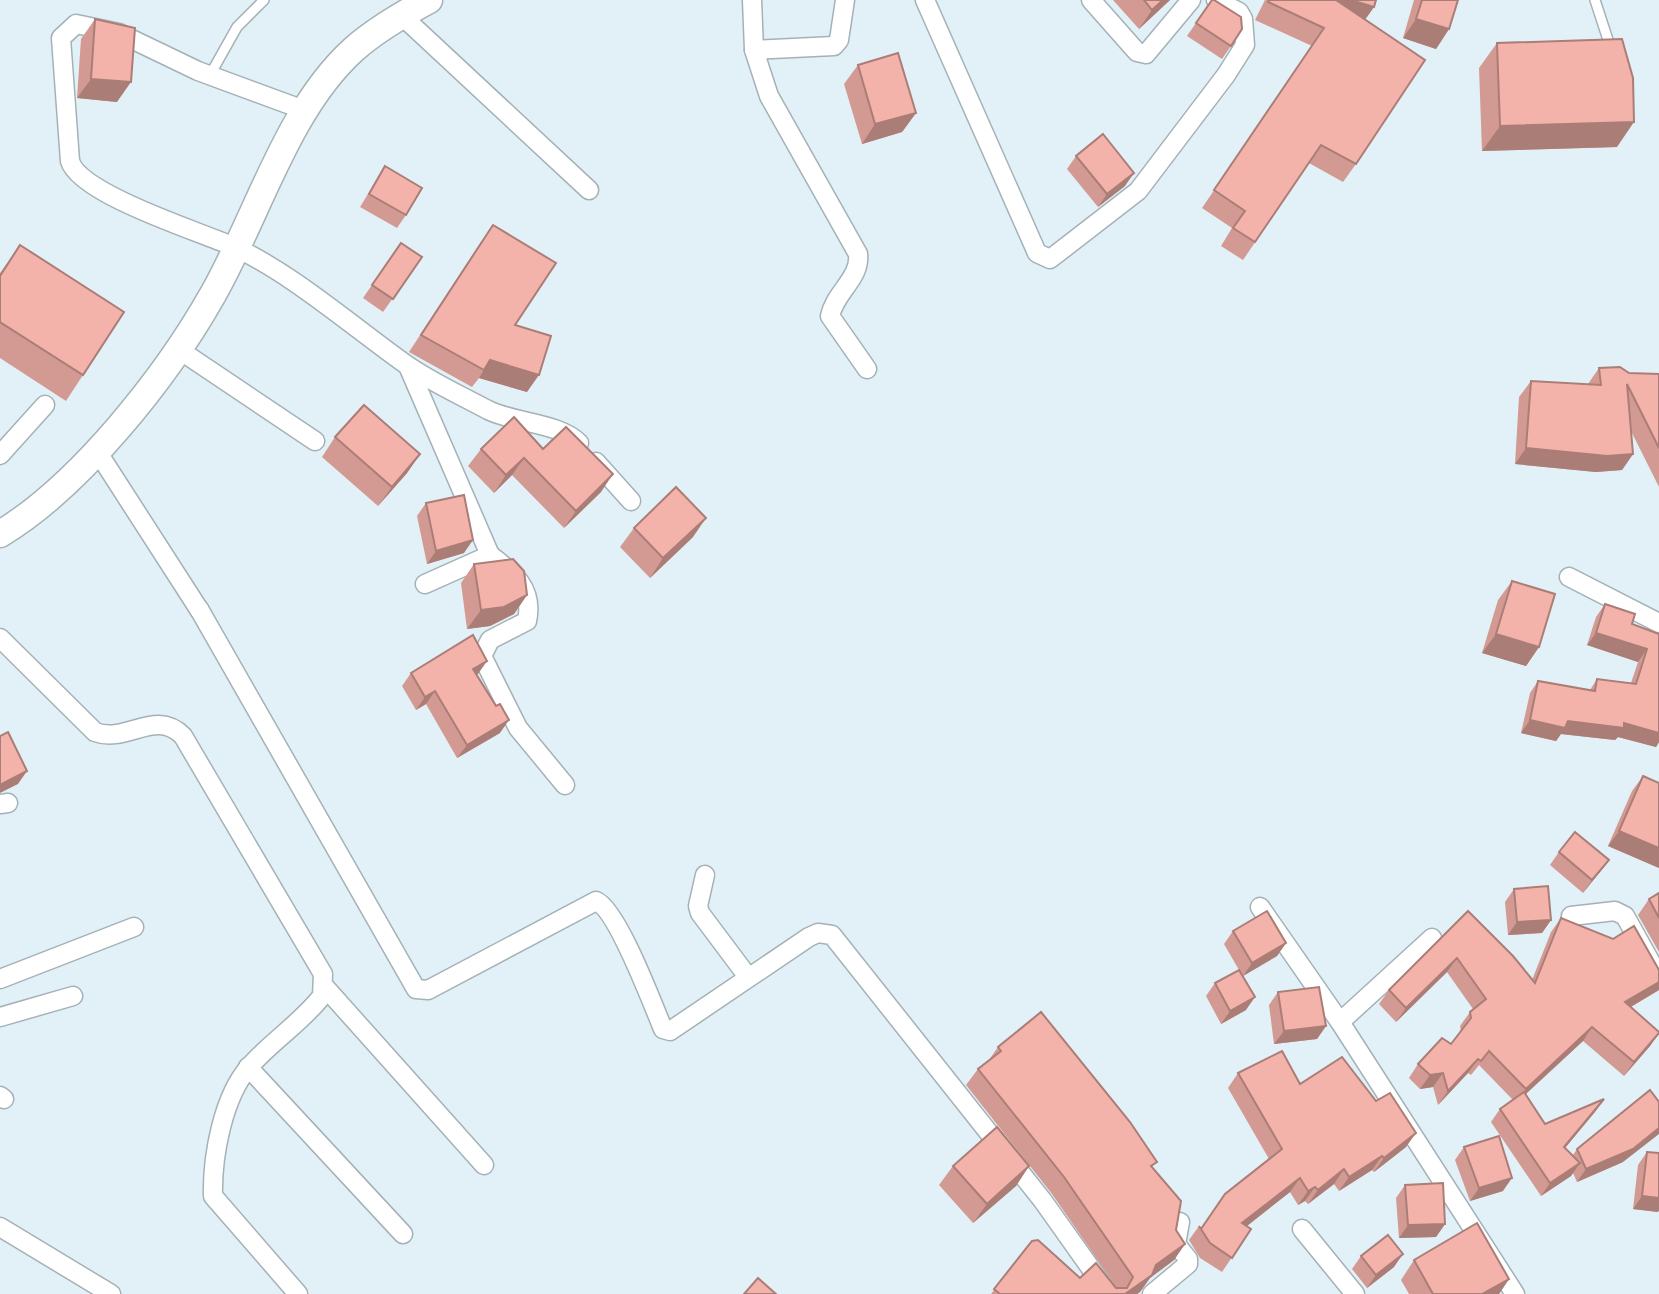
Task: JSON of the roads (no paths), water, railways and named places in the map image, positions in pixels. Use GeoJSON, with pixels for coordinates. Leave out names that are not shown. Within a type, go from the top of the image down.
{"type":"FeatureCollection","features":[{"type":"Feature","properties":{"kind":"street"},"geometry":{"type":"LineString","coordinates":[[0,534],[24,519],[97,451],[178,349],[237,248],[304,110],[353,50],[401,15],[429,0]]}},
{"type":"Feature","properties":{"kind":"street"},"geometry":{"type":"LineString","coordinates":[[752,0],[754,50],[769,96],[858,254],[857,272],[837,296],[830,316],[867,369]]}},
{"type":"Feature","properties":{"kind":"street"},"geometry":{"type":"LineString","coordinates":[[754,50],[834,46],[839,40],[845,0]]}},
{"type":"Feature","properties":{"kind":"street"},"geometry":{"type":"LineString","coordinates":[[925,0],[1037,253],[1050,259],[1138,191],[1226,75],[1245,45],[1243,19],[1239,12],[1216,0]]}},
{"type":"Feature","properties":{"kind":"street"},"geometry":{"type":"LineString","coordinates":[[1091,0],[1137,52],[1146,54],[1191,0]]}},
{"type":"Feature","properties":{"kind":"street"},"geometry":{"type":"LineString","coordinates":[[401,15],[589,190]]}},
{"type":"Feature","properties":{"kind":"street"},"geometry":{"type":"LineString","coordinates":[[304,110],[210,75],[119,33],[76,24],[61,38],[70,161],[76,175],[98,190],[237,248],[321,302],[408,366],[492,412],[568,434],[631,501]]}},
{"type":"Feature","properties":{"kind":"street"},"geometry":{"type":"LineString","coordinates":[[178,349],[315,441]]}},
{"type":"Feature","properties":{"kind":"street"},"geometry":{"type":"LineString","coordinates":[[408,366],[490,555],[517,575],[530,607],[527,621],[490,640],[482,656],[518,728],[565,785]]}},
{"type":"Feature","properties":{"kind":"street"},"geometry":{"type":"LineString","coordinates":[[0,455],[45,405]]}},
{"type":"Feature","properties":{"kind":"street"},"geometry":{"type":"LineString","coordinates":[[97,451],[199,610],[416,989],[428,990],[596,901],[606,908],[613,921],[665,1030],[674,1029],[809,937],[818,933],[832,935],[1043,1201],[1109,1294]]}},
{"type":"Feature","properties":{"kind":"street"},"geometry":{"type":"LineString","coordinates":[[425,584],[490,555]]}},
{"type":"Feature","properties":{"kind":"street"},"geometry":{"type":"LineString","coordinates":[[1569,577],[1659,623]]}},
{"type":"Feature","properties":{"kind":"street"},"geometry":{"type":"LineString","coordinates":[[0,638],[95,732],[114,736],[154,723],[166,723],[183,736],[323,974],[324,986],[317,1002],[248,1067],[229,1103],[213,1181],[213,1196],[298,1294]]}},
{"type":"Feature","properties":{"kind":"street"},"geometry":{"type":"LineString","coordinates":[[705,875],[698,906],[700,913],[748,977]]}},
{"type":"Feature","properties":{"kind":"street"},"geometry":{"type":"LineString","coordinates":[[1260,907],[1340,1022],[1515,1294]]}},
{"type":"Feature","properties":{"kind":"street"},"geometry":{"type":"LineString","coordinates":[[1571,916],[1615,911],[1625,916],[1659,977]]}},
{"type":"Feature","properties":{"kind":"street"},"geometry":{"type":"LineString","coordinates":[[0,979],[134,927]]}},
{"type":"Feature","properties":{"kind":"street"},"geometry":{"type":"LineString","coordinates":[[1340,1022],[1432,938]]}},
{"type":"Feature","properties":{"kind":"street"},"geometry":{"type":"LineString","coordinates":[[324,986],[484,1165]]}},
{"type":"Feature","properties":{"kind":"street"},"geometry":{"type":"LineString","coordinates":[[0,1017],[73,996]]}},
{"type":"Feature","properties":{"kind":"street"},"geometry":{"type":"LineString","coordinates":[[248,1067],[403,1234]]}},
{"type":"Feature","properties":{"kind":"street"},"geometry":{"type":"LineString","coordinates":[[1152,1294],[1188,1264],[1188,1259],[1176,1244],[1180,1222]]}},
{"type":"Feature","properties":{"kind":"street"},"geometry":{"type":"LineString","coordinates":[[0,1227],[111,1294]]}},
{"type":"Feature","properties":{"kind":"street"},"geometry":{"type":"LineString","coordinates":[[1302,1229],[1355,1294]]}},
{"type":"Feature","properties":{"kind":"lane"},"geometry":{"type":"LineString","coordinates":[[210,75],[237,27],[264,0]]}},
{"type":"Feature","properties":{"kind":"lane"},"geometry":{"type":"LineString","coordinates":[[1595,0],[1614,65]]}}]}
